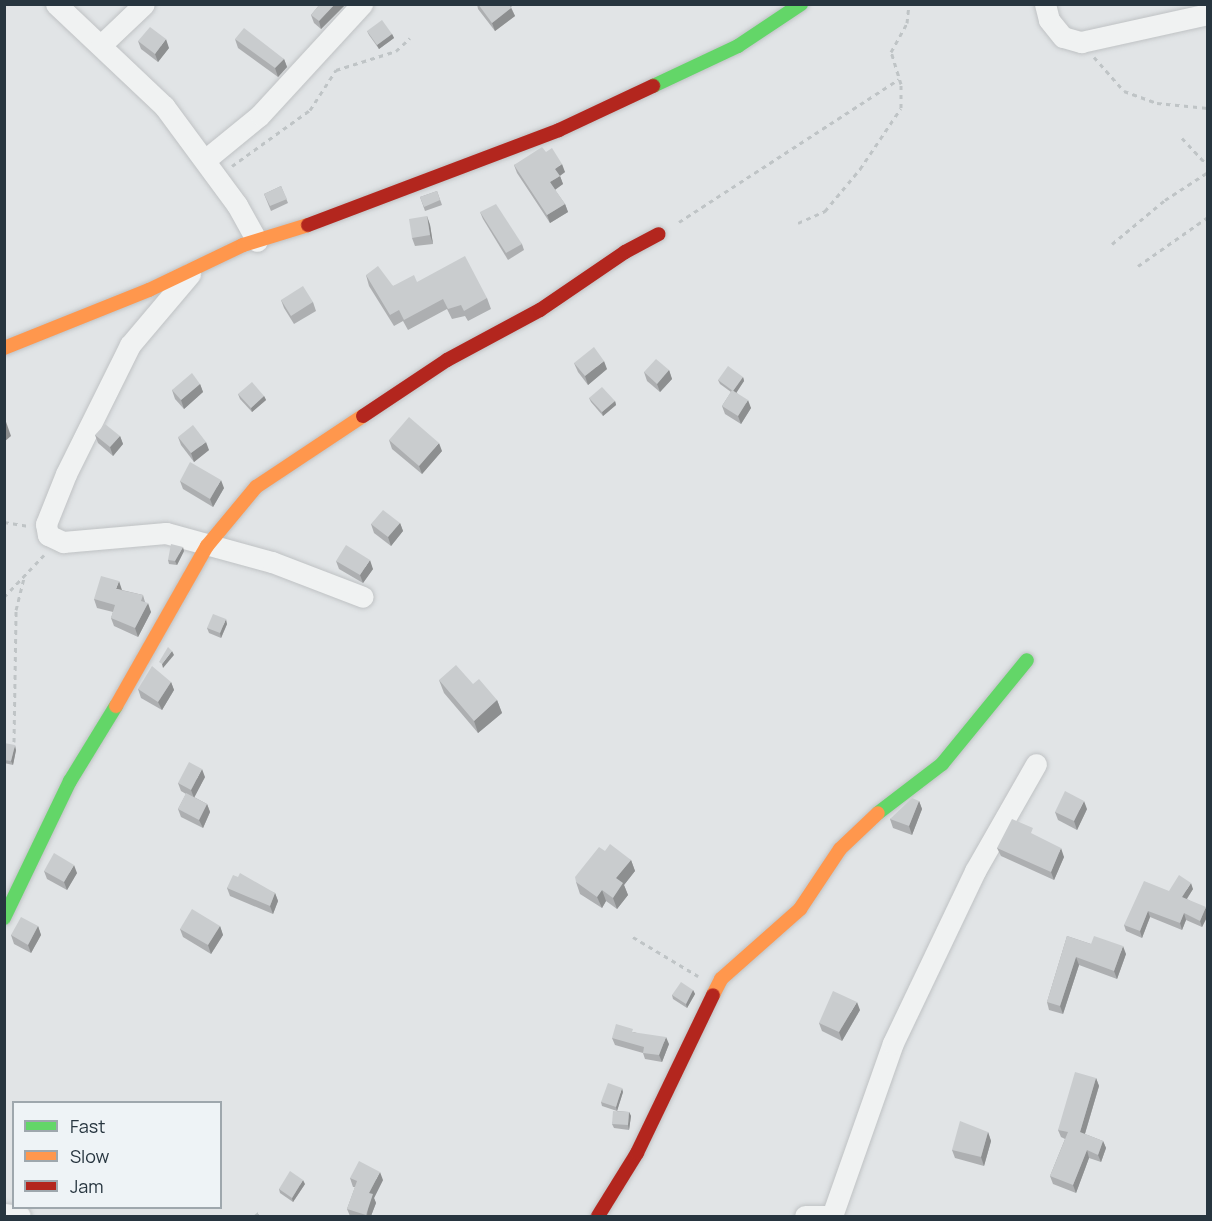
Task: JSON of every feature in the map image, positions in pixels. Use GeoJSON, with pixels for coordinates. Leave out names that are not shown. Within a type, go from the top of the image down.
{"type":"FeatureCollection","features":[{"type":"Feature","properties":{"kind":"street"},"geometry":{"type":"LineString","coordinates":[[56,4],[164,106],[237,205],[257,242]]}},
{"type":"Feature","properties":{"kind":"street"},"geometry":{"type":"LineString","coordinates":[[101,45],[144,4]]}},
{"type":"Feature","properties":{"kind":"street"},"geometry":{"type":"LineString","coordinates":[[210,169],[362,4]]}},
{"type":"Feature","properties":{"kind":"street"},"geometry":{"type":"LineString","coordinates":[[4,348],[192,272],[225,253],[345,213],[559,130],[738,46],[801,4]]}},
{"type":"Feature","properties":{"kind":"street"},"geometry":{"type":"LineString","coordinates":[[1045,4],[1048,20],[1063,37],[1081,42],[1208,14]]}},
{"type":"Feature","properties":{"kind":"street"},"geometry":{"type":"LineString","coordinates":[[4,918],[70,781],[134,678],[207,546],[256,487],[291,461],[447,360],[540,310],[625,252],[659,234]]}},
{"type":"Feature","properties":{"kind":"street"},"geometry":{"type":"LineString","coordinates":[[192,272],[130,345],[53,504],[51,534],[82,541],[166,533],[272,562],[363,597]]}},
{"type":"Feature","properties":{"kind":"street"},"geometry":{"type":"LineString","coordinates":[[53,504],[56,519],[82,541]]}},
{"type":"Feature","properties":{"kind":"street"},"geometry":{"type":"LineString","coordinates":[[598,1216],[637,1153],[721,979],[800,909],[840,849],[861,827],[942,764],[1027,660]]}},
{"type":"Feature","properties":{"kind":"street"},"geometry":{"type":"LineString","coordinates":[[805,1216],[831,1216],[893,1043],[975,871],[1036,764]]}},
{"type":"Feature","properties":{"kind":"street"},"geometry":{"type":"LineString","coordinates":[[4,1214],[20,1216]]}},
{"type":"Feature","properties":{"kind":"path"},"geometry":{"type":"LineString","coordinates":[[798,223],[825,211],[860,169],[902,108],[899,78],[891,52],[907,23],[909,4]]}},
{"type":"Feature","properties":{"kind":"path"},"geometry":{"type":"LineString","coordinates":[[210,169],[310,110],[336,70],[396,51],[410,38]]}},
{"type":"Feature","properties":{"kind":"path"},"geometry":{"type":"LineString","coordinates":[[1081,42],[1124,91],[1157,103],[1208,108]]}},
{"type":"Feature","properties":{"kind":"path"},"geometry":{"type":"LineString","coordinates":[[659,234],[899,78]]}},
{"type":"Feature","properties":{"kind":"path"},"geometry":{"type":"LineString","coordinates":[[1182,138],[1208,166]]}},
{"type":"Feature","properties":{"kind":"path"},"geometry":{"type":"LineString","coordinates":[[1112,244],[1165,200],[1208,172]]}},
{"type":"Feature","properties":{"kind":"path"},"geometry":{"type":"LineString","coordinates":[[1138,266],[1208,216]]}},
{"type":"Feature","properties":{"kind":"path"},"geometry":{"type":"LineString","coordinates":[[4,522],[51,534],[24,578],[4,597]]}},
{"type":"Feature","properties":{"kind":"path"},"geometry":{"type":"LineString","coordinates":[[14,742],[16,610],[24,578]]}},
{"type":"Feature","properties":{"kind":"path"},"geometry":{"type":"LineString","coordinates":[[633,937],[717,988]]}},
{"type":"Feature","properties":{"kind":"path"},"geometry":{"type":"LineString","coordinates":[[255,1216],[260,1212]]}},
{"type":"Feature","properties":{"kind":"building"},"geometry":{"type":"Polygon","coordinates":[[[320,4],[335,4],[319,21],[311,15],[320,4]]]}},
{"type":"Feature","properties":{"kind":"building"},"geometry":{"type":"Polygon","coordinates":[[[478,4],[509,4],[511,8],[492,23],[478,4]]]}},
{"type":"Feature","properties":{"kind":"building"},"geometry":{"type":"Polygon","coordinates":[[[382,20],[392,34],[377,45],[367,31],[382,20]]]}},
{"type":"Feature","properties":{"kind":"building"},"geometry":{"type":"Polygon","coordinates":[[[150,27],[166,39],[155,54],[138,41],[150,27]]]}},
{"type":"Feature","properties":{"kind":"building"},"geometry":{"type":"Polygon","coordinates":[[[244,28],[284,59],[275,68],[235,39],[244,28]]]}},
{"type":"Feature","properties":{"kind":"building"},"geometry":{"type":"Polygon","coordinates":[[[542,147],[546,152],[552,148],[562,164],[555,169],[560,176],[550,182],[565,204],[547,215],[514,165],[542,147]]]}},
{"type":"Feature","properties":{"kind":"building"},"geometry":{"type":"Polygon","coordinates":[[[281,186],[287,199],[270,206],[264,194],[281,186]]]}},
{"type":"Feature","properties":{"kind":"building"},"geometry":{"type":"Polygon","coordinates":[[[437,191],[440,200],[424,207],[420,197],[437,191]]]}},
{"type":"Feature","properties":{"kind":"building"},"geometry":{"type":"Polygon","coordinates":[[[496,204],[522,244],[506,253],[480,212],[496,204]]]}},
{"type":"Feature","properties":{"kind":"building"},"geometry":{"type":"Polygon","coordinates":[[[427,216],[430,235],[412,238],[409,219],[427,216]]]}},
{"type":"Feature","properties":{"kind":"building"},"geometry":{"type":"Polygon","coordinates":[[[465,256],[487,298],[464,311],[461,305],[448,309],[443,299],[404,320],[399,310],[390,315],[366,275],[378,266],[393,286],[414,275],[417,282],[465,256]]]}},
{"type":"Feature","properties":{"kind":"building"},"geometry":{"type":"Polygon","coordinates":[[[303,286],[313,302],[291,316],[281,300],[303,286]]]}},
{"type":"Feature","properties":{"kind":"building"},"geometry":{"type":"Polygon","coordinates":[[[594,347],[604,361],[585,376],[574,363],[594,347]]]}},
{"type":"Feature","properties":{"kind":"building"},"geometry":{"type":"Polygon","coordinates":[[[656,359],[669,370],[657,384],[644,372],[656,359]]]}},
{"type":"Feature","properties":{"kind":"building"},"geometry":{"type":"Polygon","coordinates":[[[728,366],[743,377],[733,391],[718,380],[728,366]]]}},
{"type":"Feature","properties":{"kind":"building"},"geometry":{"type":"Polygon","coordinates":[[[192,373],[200,384],[181,400],[172,390],[192,373]]]}},
{"type":"Feature","properties":{"kind":"building"},"geometry":{"type":"Polygon","coordinates":[[[252,382],[264,396],[251,408],[238,394],[252,382]]]}},
{"type":"Feature","properties":{"kind":"building"},"geometry":{"type":"Polygon","coordinates":[[[602,387],[615,401],[602,412],[589,398],[602,387]]]}},
{"type":"Feature","properties":{"kind":"building"},"geometry":{"type":"Polygon","coordinates":[[[732,390],[748,400],[738,416],[722,406],[732,390]]]}},
{"type":"Feature","properties":{"kind":"building"},"geometry":{"type":"Polygon","coordinates":[[[409,417],[439,443],[419,466],[389,440],[409,417]]]}},
{"type":"Feature","properties":{"kind":"building"},"geometry":{"type":"Polygon","coordinates":[[[105,424],[120,436],[110,447],[95,435],[105,424]]]}},
{"type":"Feature","properties":{"kind":"building"},"geometry":{"type":"Polygon","coordinates":[[[193,425],[206,442],[191,453],[178,437],[193,425]]]}},
{"type":"Feature","properties":{"kind":"building"},"geometry":{"type":"Polygon","coordinates":[[[190,462],[221,480],[210,499],[180,481],[190,462]]]}},
{"type":"Feature","properties":{"kind":"building"},"geometry":{"type":"Polygon","coordinates":[[[383,510],[400,523],[388,537],[371,524],[383,510]]]}},
{"type":"Feature","properties":{"kind":"building"},"geometry":{"type":"Polygon","coordinates":[[[171,544],[183,547],[175,561],[168,560],[171,544]]]}},
{"type":"Feature","properties":{"kind":"building"},"geometry":{"type":"Polygon","coordinates":[[[346,545],[370,560],[360,575],[336,561],[346,545]]]}},
{"type":"Feature","properties":{"kind":"building"},"geometry":{"type":"Polygon","coordinates":[[[101,576],[119,581],[116,589],[143,595],[141,601],[148,603],[135,628],[111,618],[115,605],[94,599],[101,576]]]}},
{"type":"Feature","properties":{"kind":"building"},"geometry":{"type":"Polygon","coordinates":[[[213,614],[226,619],[220,633],[207,628],[213,614]]]}},
{"type":"Feature","properties":{"kind":"building"},"geometry":{"type":"Polygon","coordinates":[[[168,647],[172,651],[162,664],[159,662],[168,647]]]}},
{"type":"Feature","properties":{"kind":"building"},"geometry":{"type":"Polygon","coordinates":[[[456,665],[473,684],[479,679],[497,700],[474,721],[439,680],[456,665]]]}},
{"type":"Feature","properties":{"kind":"building"},"geometry":{"type":"Polygon","coordinates":[[[152,666],[171,682],[158,702],[138,689],[152,666]]]}},
{"type":"Feature","properties":{"kind":"building"},"geometry":{"type":"Polygon","coordinates":[[[4,743],[15,745],[11,761],[4,760],[4,743]]]}},
{"type":"Feature","properties":{"kind":"building"},"geometry":{"type":"Polygon","coordinates":[[[189,762],[202,769],[191,790],[178,783],[189,762]]]}},
{"type":"Feature","properties":{"kind":"building"},"geometry":{"type":"Polygon","coordinates":[[[1065,791],[1084,801],[1074,821],[1055,812],[1065,791]]]}},
{"type":"Feature","properties":{"kind":"building"},"geometry":{"type":"Polygon","coordinates":[[[186,793],[207,804],[199,820],[178,809],[186,793]]]}},
{"type":"Feature","properties":{"kind":"building"},"geometry":{"type":"Polygon","coordinates":[[[912,798],[919,801],[909,826],[890,819],[912,798]]]}},
{"type":"Feature","properties":{"kind":"building"},"geometry":{"type":"Polygon","coordinates":[[[1012,819],[1033,828],[1031,833],[1061,848],[1051,872],[997,848],[1012,819]]]}},
{"type":"Feature","properties":{"kind":"building"},"geometry":{"type":"Polygon","coordinates":[[[610,844],[631,860],[616,878],[623,883],[613,898],[602,890],[597,897],[576,882],[575,877],[599,847],[605,851],[610,844]]]}},
{"type":"Feature","properties":{"kind":"building"},"geometry":{"type":"Polygon","coordinates":[[[54,853],[74,865],[64,882],[44,871],[54,853]]]}},
{"type":"Feature","properties":{"kind":"building"},"geometry":{"type":"Polygon","coordinates":[[[240,873],[275,893],[270,906],[227,888],[233,875],[238,877],[240,873]]]}},
{"type":"Feature","properties":{"kind":"building"},"geometry":{"type":"Polygon","coordinates":[[[1179,875],[1191,883],[1182,897],[1206,907],[1200,921],[1184,913],[1180,923],[1148,911],[1140,931],[1124,925],[1144,881],[1169,891],[1179,875]]]}},
{"type":"Feature","properties":{"kind":"building"},"geometry":{"type":"Polygon","coordinates":[[[192,909],[220,926],[208,945],[180,929],[192,909]]]}},
{"type":"Feature","properties":{"kind":"building"},"geometry":{"type":"Polygon","coordinates":[[[21,917],[38,926],[28,945],[11,935],[21,917]]]}},
{"type":"Feature","properties":{"kind":"building"},"geometry":{"type":"Polygon","coordinates":[[[1067,936],[1091,944],[1094,936],[1123,946],[1114,971],[1076,957],[1060,1006],[1047,1002],[1067,936]]]}},
{"type":"Feature","properties":{"kind":"building"},"geometry":{"type":"Polygon","coordinates":[[[681,982],[693,990],[686,1004],[672,995],[681,982]]]}},
{"type":"Feature","properties":{"kind":"building"},"geometry":{"type":"Polygon","coordinates":[[[833,991],[857,1002],[839,1032],[819,1023],[833,991]]]}},
{"type":"Feature","properties":{"kind":"building"},"geometry":{"type":"Polygon","coordinates":[[[616,1024],[633,1029],[632,1032],[666,1037],[659,1055],[643,1053],[644,1047],[612,1038],[616,1024]]]}},
{"type":"Feature","properties":{"kind":"building"},"geometry":{"type":"Polygon","coordinates":[[[1075,1072],[1096,1078],[1080,1132],[1103,1141],[1098,1155],[1087,1150],[1073,1185],[1050,1176],[1068,1132],[1058,1130],[1075,1072]]]}},
{"type":"Feature","properties":{"kind":"building"},"geometry":{"type":"Polygon","coordinates":[[[608,1083],[622,1088],[616,1107],[601,1102],[608,1083]]]}},
{"type":"Feature","properties":{"kind":"building"},"geometry":{"type":"Polygon","coordinates":[[[613,1111],[629,1112],[628,1125],[612,1124],[613,1111]]]}},
{"type":"Feature","properties":{"kind":"building"},"geometry":{"type":"Polygon","coordinates":[[[960,1121],[988,1132],[981,1157],[952,1150],[960,1121]]]}},
{"type":"Feature","properties":{"kind":"building"},"geometry":{"type":"Polygon","coordinates":[[[359,1161],[380,1172],[369,1193],[373,1194],[366,1215],[347,1209],[357,1181],[350,1178],[359,1161]]]}},
{"type":"Feature","properties":{"kind":"building"},"geometry":{"type":"Polygon","coordinates":[[[290,1171],[303,1180],[292,1198],[279,1189],[290,1171]]]}},
{"type":"Feature","properties":{"kind":"traffic: fast"},"geometry":{"type":"LineString","coordinates":[[653,86],[738,46],[801,4]]}},
{"type":"Feature","properties":{"kind":"traffic: fast"},"geometry":{"type":"LineString","coordinates":[[878,813],[942,764],[1027,660]]}},
{"type":"Feature","properties":{"kind":"traffic: fast"},"geometry":{"type":"LineString","coordinates":[[4,918],[70,781],[116,706]]}},
{"type":"Feature","properties":{"kind":"traffic: slow"},"geometry":{"type":"LineString","coordinates":[[4,348],[149,290],[243,245],[308,225]]}},
{"type":"Feature","properties":{"kind":"traffic: slow"},"geometry":{"type":"LineString","coordinates":[[116,706],[207,546],[256,487],[363,416]]}},
{"type":"Feature","properties":{"kind":"traffic: slow"},"geometry":{"type":"LineString","coordinates":[[713,995],[721,979],[800,909],[840,849],[878,813]]}},
{"type":"Feature","properties":{"kind":"traffic: jam"},"geometry":{"type":"LineString","coordinates":[[308,225],[559,130],[653,86]]}},
{"type":"Feature","properties":{"kind":"traffic: jam"},"geometry":{"type":"LineString","coordinates":[[363,416],[447,360],[540,310],[625,252],[659,234]]}},
{"type":"Feature","properties":{"kind":"traffic: jam"},"geometry":{"type":"LineString","coordinates":[[598,1216],[637,1153],[713,995]]}}]}
